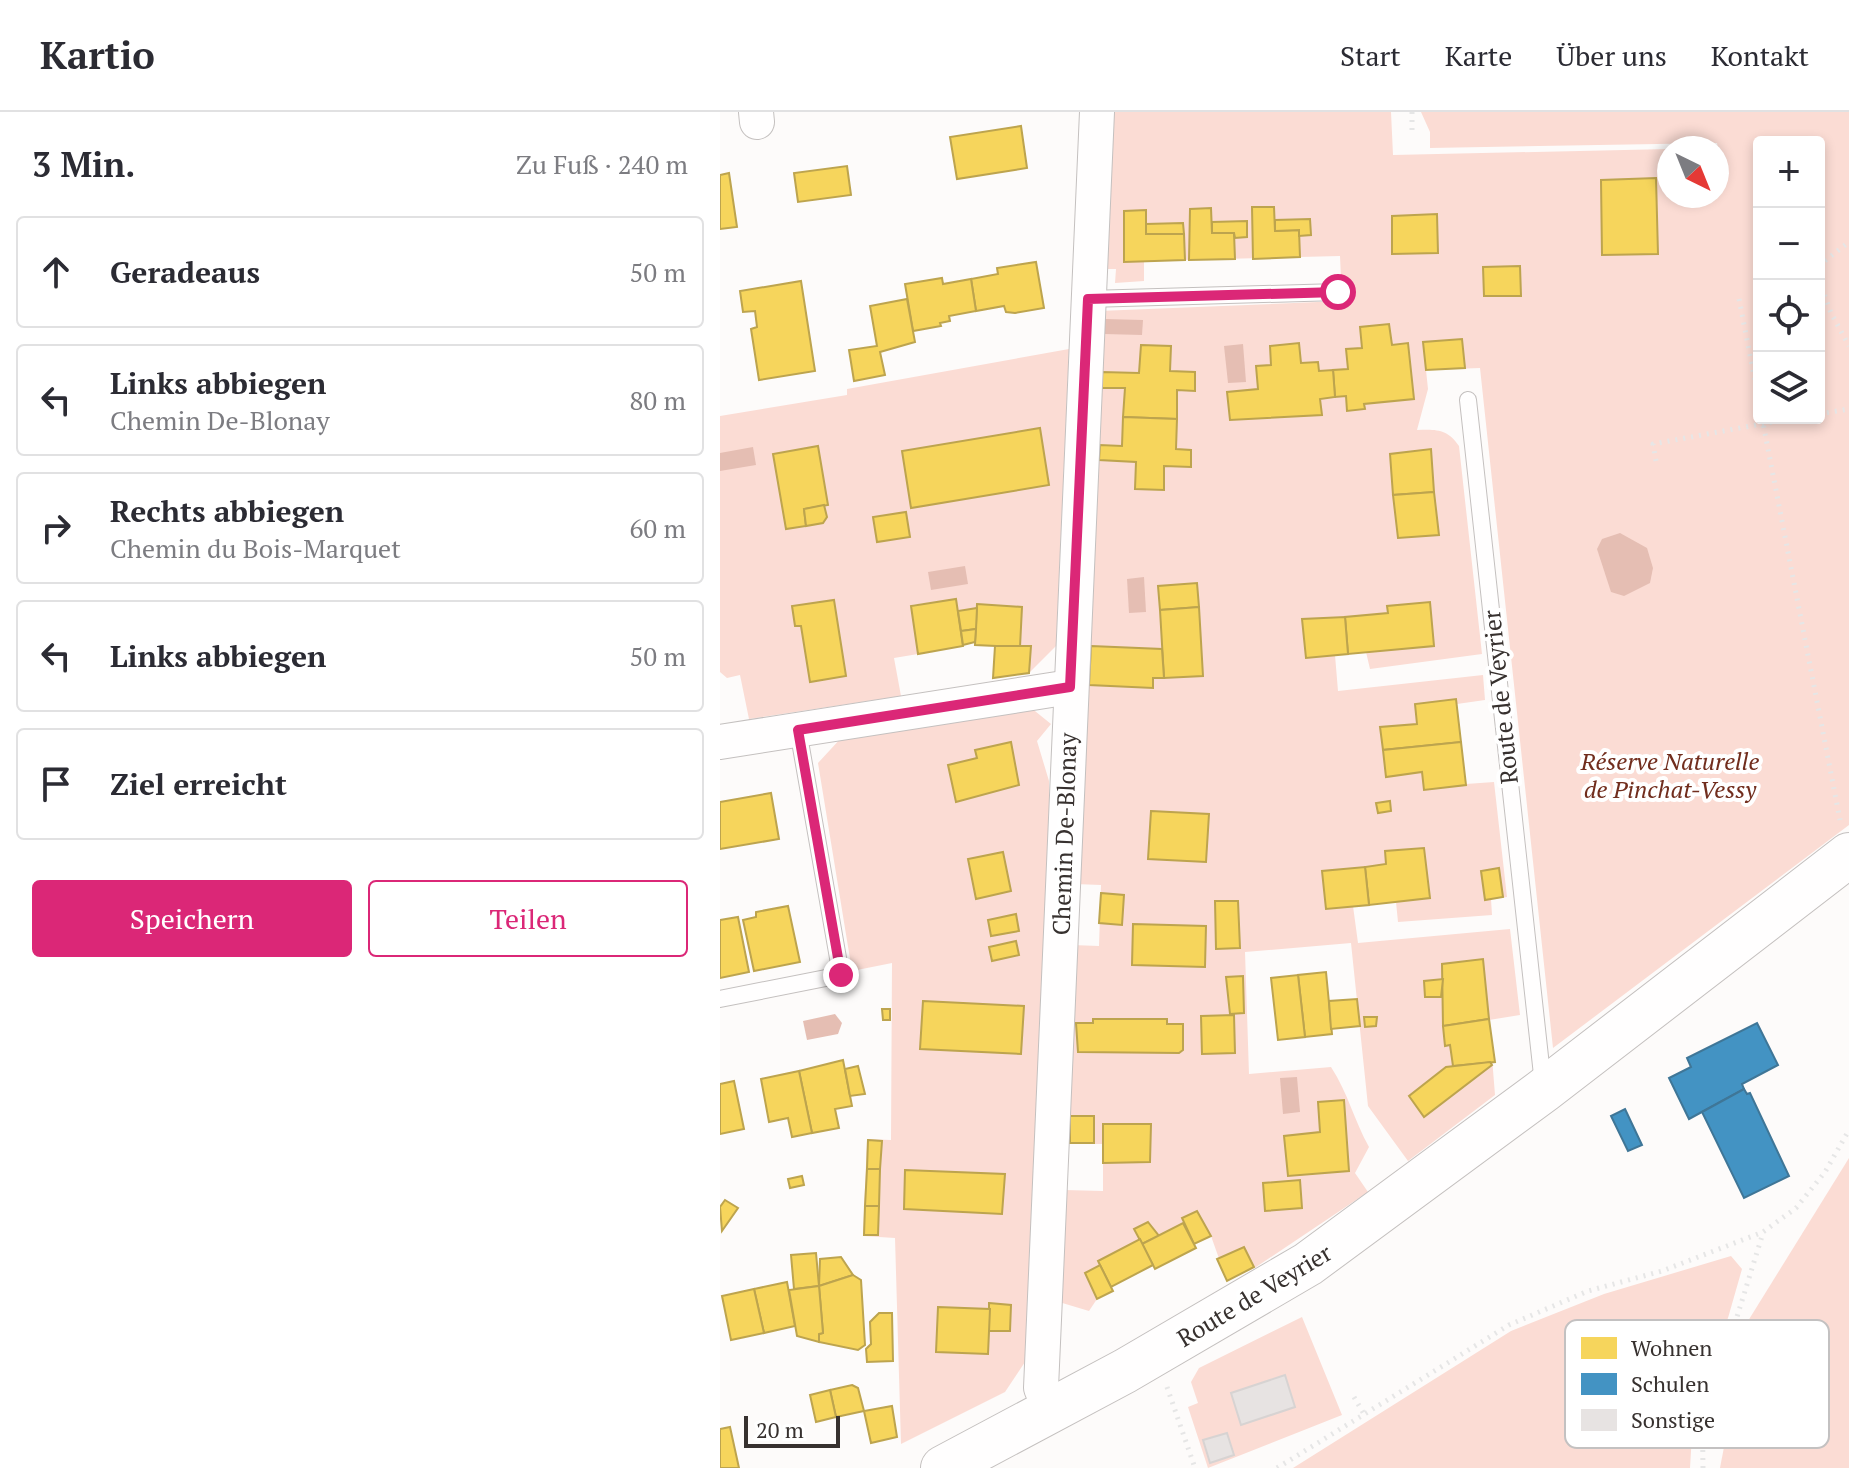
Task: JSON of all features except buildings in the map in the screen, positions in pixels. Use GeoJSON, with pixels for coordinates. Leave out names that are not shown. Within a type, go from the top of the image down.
{"type":"FeatureCollection","features":[{"type":"Feature","properties":{"kind":"main road","name":"Route de Veyrier"},"geometry":{"type":"LineString","coordinates":[[943,1468],[1276,1285],[1351,1234],[1544,1090],[1848,856]]}},
{"type":"Feature","properties":{"kind":"street","name":"Chemin De-Blonay"},"geometry":{"type":"LineString","coordinates":[[1050,1410],[1041,1388],[1097,112]]}},
{"type":"Feature","properties":{"kind":"street"},"geometry":{"type":"LineString","coordinates":[[720,742],[1070,687]]}},
{"type":"Feature","properties":{"kind":"lane"},"geometry":{"type":"LineString","coordinates":[[1088,299],[1338,292]]}},
{"type":"Feature","properties":{"kind":"lane","name":"Route de Veyrier"},"geometry":{"type":"LineString","coordinates":[[1468,400],[1544,1090]]}},
{"type":"Feature","properties":{"kind":"lane"},"geometry":{"type":"LineString","coordinates":[[720,999],[841,975],[798,730]]}},
{"type":"Feature","properties":{"kind":"path"},"geometry":{"type":"LineString","coordinates":[[1412,112],[1412,134]]}},
{"type":"Feature","properties":{"kind":"path"},"geometry":{"type":"LineString","coordinates":[[1825,261],[1849,242]]}},
{"type":"Feature","properties":{"kind":"path"},"geometry":{"type":"LineString","coordinates":[[1820,280],[1831,313],[1849,346]]}},
{"type":"Feature","properties":{"kind":"path"},"geometry":{"type":"LineString","coordinates":[[1739,299],[1753,370]]}},
{"type":"Feature","properties":{"kind":"path"},"geometry":{"type":"LineString","coordinates":[[1825,413],[1849,409]]}},
{"type":"Feature","properties":{"kind":"path"},"geometry":{"type":"LineString","coordinates":[[1656,461],[1653,444],[1753,423]]}},
{"type":"Feature","properties":{"kind":"path"},"geometry":{"type":"LineString","coordinates":[[1764,424],[1848,856]]}},
{"type":"Feature","properties":{"kind":"path"},"geometry":{"type":"LineString","coordinates":[[1277,1468],[1509,1325],[1588,1291],[1662,1271],[1763,1232],[1796,1208],[1825,1172],[1849,1130]]}},
{"type":"Feature","properties":{"kind":"path"},"geometry":{"type":"LineString","coordinates":[[1736,1320],[1763,1232]]}},
{"type":"Feature","properties":{"kind":"path"},"geometry":{"type":"LineString","coordinates":[[1165,1382],[1195,1468]]}},
{"type":"Feature","properties":{"kind":"path"},"geometry":{"type":"LineString","coordinates":[[1354,1397],[1364,1414]]}},
{"type":"Feature","properties":{"kind":"path"},"geometry":{"type":"LineString","coordinates":[[1703,1448],[1703,1468]]}},
{"type":"Feature","properties":{"kind":"green space","name":"Réserve Naturelle de Pinchat-Vessy"},"geometry":{"type":"Polygon","coordinates":[[[1107,112],[1391,112],[1393,155],[1657,149],[1657,208],[1729,208],[1729,136],[1657,136],[1657,144],[1430,148],[1430,132],[1421,112],[1849,112],[1849,825],[1553,1048],[1480,368],[1426,370],[1428,389],[1417,430],[1441,431],[1459,446],[1482,654],[1370,669],[1366,652],[1335,655],[1338,691],[1483,675],[1485,700],[1457,704],[1466,784],[1494,782],[1507,897],[1491,899],[1492,915],[1398,922],[1396,902],[1353,906],[1358,943],[1510,929],[1520,1015],[1489,1020],[1495,1095],[1408,1161],[1368,1106],[1351,943],[1245,952],[1249,1074],[1331,1067],[1369,1147],[1355,1173],[1368,1192],[1256,1267],[1227,1281],[1211,1236],[1197,1211],[1182,1218],[1183,1223],[1142,1244],[1139,1240],[1098,1261],[1100,1265],[1085,1273],[1097,1299],[1089,1311],[1059,1302],[1064,1190],[1103,1191],[1103,1144],[1065,1144],[1072,945],[1099,946],[1101,885],[1075,884],[1099,311],[1342,301],[1340,256],[1144,261],[1144,281],[1115,283],[1116,269],[1102,269],[1107,112]]]}},
{"type":"Feature","properties":{"kind":"green space"},"geometry":{"type":"Polygon","coordinates":[[[1069,349],[1056,646],[1029,673],[993,678],[995,646],[1020,647],[1022,607],[978,604],[977,608],[958,611],[955,599],[912,605],[918,654],[894,658],[901,696],[749,719],[740,675],[727,678],[720,672],[720,416],[847,395],[847,389],[1069,349]]]}},
{"type":"Feature","properties":{"kind":"green space"},"geometry":{"type":"Polygon","coordinates":[[[1030,707],[1051,724],[1037,741],[1049,781],[1049,809],[1027,1359],[1005,1392],[901,1444],[895,1238],[863,1236],[867,1139],[891,1140],[892,963],[852,971],[818,763],[842,737],[1030,707]]]}},
{"type":"Feature","properties":{"kind":"green space"},"geometry":{"type":"Polygon","coordinates":[[[1849,1158],[1849,1468],[1720,1468],[1724,1448],[1829,1448],[1829,1320],[1749,1320],[1849,1158]]]}},
{"type":"Feature","properties":{"kind":"green space"},"geometry":{"type":"Polygon","coordinates":[[[1731,1256],[1742,1269],[1727,1320],[1565,1320],[1565,1448],[1691,1448],[1690,1468],[1293,1468],[1511,1331],[1604,1294],[1731,1256]]]}},
{"type":"Feature","properties":{"kind":"green space"},"geometry":{"type":"Polygon","coordinates":[[[1302,1317],[1342,1415],[1208,1468],[1188,1407],[1198,1403],[1191,1382],[1199,1368],[1302,1317]]]}},
{"type":"Feature","properties":{"kind":"shaded area"},"geometry":{"type":"Polygon","coordinates":[[[1104,319],[1143,320],[1142,335],[1104,334],[1104,319]]]}},
{"type":"Feature","properties":{"kind":"shaded area"},"geometry":{"type":"Polygon","coordinates":[[[1243,344],[1246,382],[1228,383],[1224,346],[1243,344]]]}},
{"type":"Feature","properties":{"kind":"shaded area"},"geometry":{"type":"Polygon","coordinates":[[[753,447],[756,465],[720,471],[720,453],[753,447]]]}},
{"type":"Feature","properties":{"kind":"shaded area"},"geometry":{"type":"Polygon","coordinates":[[[1620,533],[1647,548],[1653,568],[1650,583],[1624,596],[1611,592],[1597,549],[1602,539],[1620,533]]]}},
{"type":"Feature","properties":{"kind":"shaded area"},"geometry":{"type":"Polygon","coordinates":[[[965,566],[968,584],[931,590],[928,572],[965,566]]]}},
{"type":"Feature","properties":{"kind":"shaded area"},"geometry":{"type":"Polygon","coordinates":[[[1144,577],[1146,612],[1129,613],[1127,579],[1144,577]]]}},
{"type":"Feature","properties":{"kind":"shaded area"},"geometry":{"type":"Polygon","coordinates":[[[835,1014],[842,1023],[838,1034],[807,1040],[803,1021],[835,1014]]]}},
{"type":"Feature","properties":{"kind":"shaded area"},"geometry":{"type":"Polygon","coordinates":[[[1297,1077],[1300,1112],[1283,1114],[1280,1078],[1297,1077]]]}},
{"type":"Feature","properties":{"kind":"route"},"geometry":{"type":"LineString","coordinates":[[841,975],[798,730],[1070,687],[1088,299],[1338,292]]}}]}
